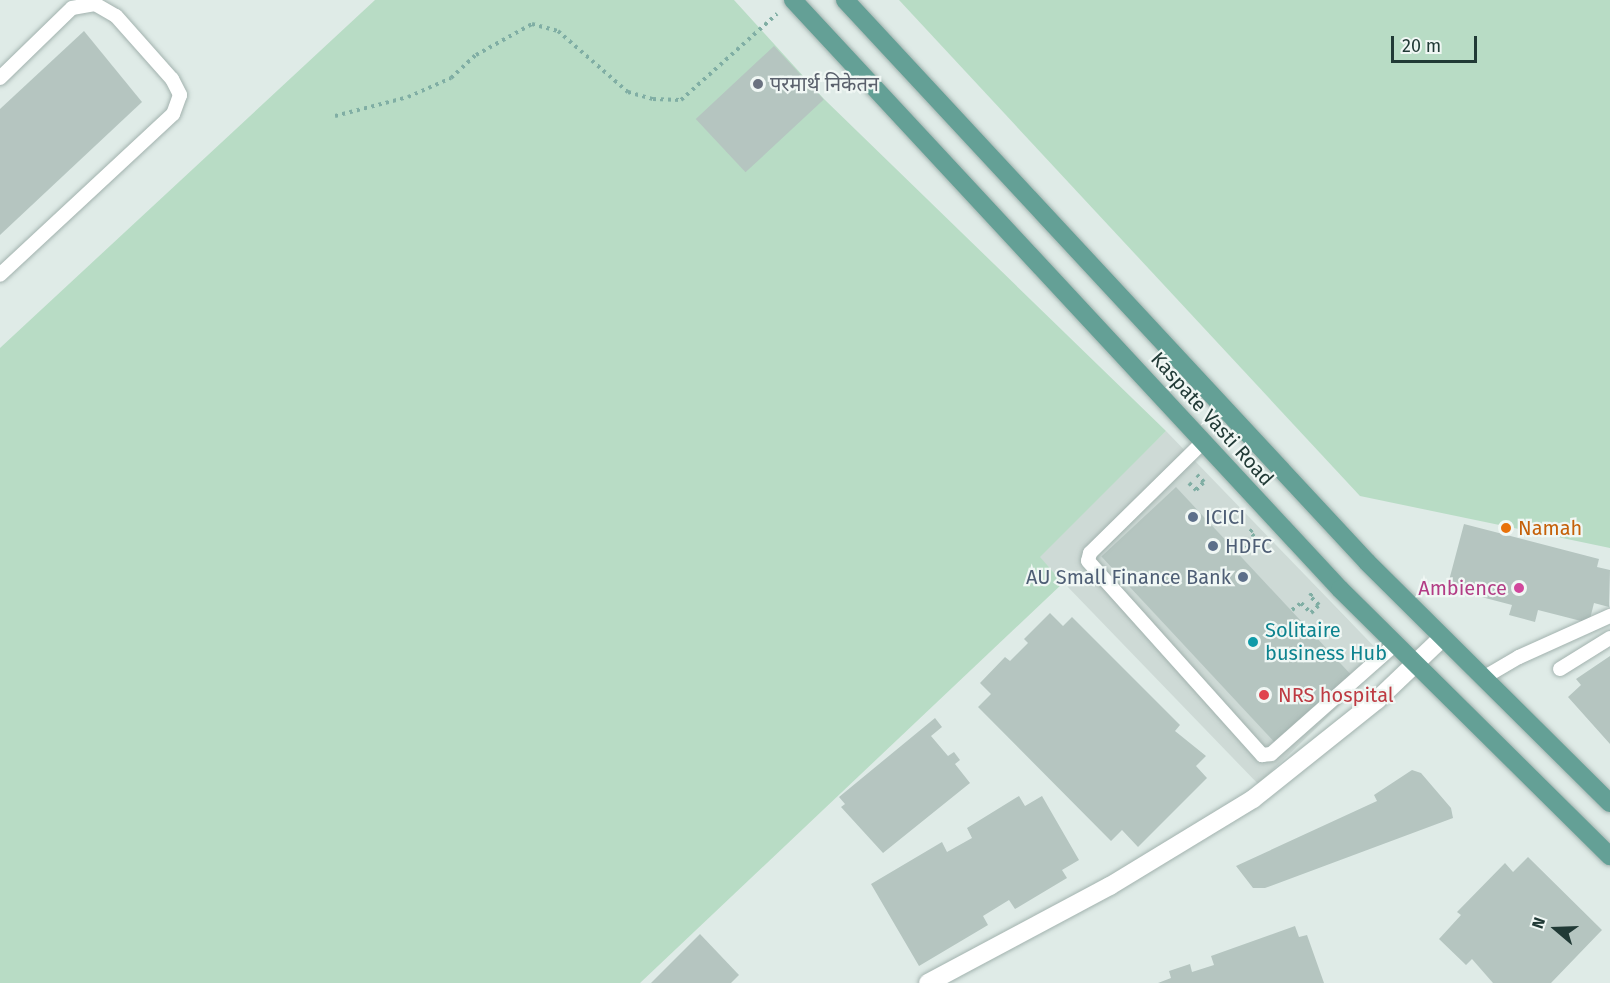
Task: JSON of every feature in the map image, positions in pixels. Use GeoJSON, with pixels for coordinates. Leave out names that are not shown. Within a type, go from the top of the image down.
{"type":"FeatureCollection","features":[{"type":"Feature","properties":{"kind":"main road","name":"Kaspate Vasti Road"},"geometry":{"type":"LineString","coordinates":[[845,0],[1441,639],[1606,793]]}},
{"type":"Feature","properties":{"kind":"main road","name":"Kaspate Vasti Road"},"geometry":{"type":"LineString","coordinates":[[789,3],[1394,645],[1610,856]]}},
{"type":"Feature","properties":{"kind":"street"},"geometry":{"type":"LineString","coordinates":[[928,983],[1110,886],[1253,799],[1377,700],[1441,639]]}},
{"type":"Feature","properties":{"kind":"lane"},"geometry":{"type":"LineString","coordinates":[[0,78],[72,8],[95,4],[116,16],[172,79],[180,95],[173,114],[0,274]]}},
{"type":"Feature","properties":{"kind":"lane"},"geometry":{"type":"LineString","coordinates":[[1202,443],[1090,553],[1088,561],[1262,755],[1271,754],[1394,645]]}},
{"type":"Feature","properties":{"kind":"lane"},"geometry":{"type":"LineString","coordinates":[[1483,678],[1520,657],[1610,616]]}},
{"type":"Feature","properties":{"kind":"lane"},"geometry":{"type":"LineString","coordinates":[[1560,669],[1610,638]]}},
{"type":"Feature","properties":{"kind":"path"},"geometry":{"type":"LineString","coordinates":[[335,116],[408,97],[451,78],[476,55],[532,24],[558,31],[628,92],[652,99],[681,100],[789,3]]}},
{"type":"Feature","properties":{"kind":"path"},"geometry":{"type":"LineString","coordinates":[[1186,480],[1196,490],[1204,482],[1195,473]]}},
{"type":"Feature","properties":{"kind":"path"},"geometry":{"type":"LineString","coordinates":[[1233,547],[1241,540],[1251,550],[1259,542],[1250,532]]}},
{"type":"Feature","properties":{"kind":"path"},"geometry":{"type":"LineString","coordinates":[[1292,610],[1301,603],[1311,613],[1319,605],[1310,596]]}},
{"type":"Feature","properties":{"kind":"shaded area"},"geometry":{"type":"Polygon","coordinates":[[[1166,431],[1387,660],[1258,784],[1037,555],[1166,431]]]}},
{"type":"Feature","properties":{"kind":"green space"},"geometry":{"type":"Polygon","coordinates":[[[375,0],[734,0],[824,99],[1166,431],[1040,557],[1063,583],[640,983],[0,983],[0,348],[375,0]]]}},
{"type":"Feature","properties":{"kind":"green space"},"geometry":{"type":"Polygon","coordinates":[[[899,0],[1610,0],[1610,548],[1360,496],[899,0]]]}},
{"type":"Feature","properties":{"kind":"building"},"geometry":{"type":"Polygon","coordinates":[[[84,31],[142,102],[0,235],[0,109],[84,31]]]}},
{"type":"Feature","properties":{"kind":"building"},"geometry":{"type":"Polygon","coordinates":[[[774,46],[824,99],[746,172],[696,119],[774,46]]]}},
{"type":"Feature","properties":{"kind":"building","name":"Solitaire business Hub"},"geometry":{"type":"Polygon","coordinates":[[[1176,487],[1351,675],[1277,745],[1101,557],[1176,487]]]}},
{"type":"Feature","properties":{"kind":"building"},"geometry":{"type":"Polygon","coordinates":[[[1464,524],[1599,559],[1597,567],[1610,570],[1609,607],[1594,603],[1589,623],[1538,610],[1535,622],[1509,615],[1512,605],[1447,588],[1464,524]]]}},
{"type":"Feature","properties":{"kind":"building"},"geometry":{"type":"Polygon","coordinates":[[[1050,613],[1063,626],[1072,617],[1180,725],[1175,731],[1206,756],[1196,766],[1207,778],[1138,847],[1122,830],[1111,841],[978,707],[991,694],[980,683],[1005,657],[1010,661],[1028,643],[1024,639],[1050,613]]]}},
{"type":"Feature","properties":{"kind":"building"},"geometry":{"type":"Polygon","coordinates":[[[1610,656],[1610,744],[1568,697],[1581,685],[1576,679],[1610,656]]]}},
{"type":"Feature","properties":{"kind":"building"},"geometry":{"type":"Polygon","coordinates":[[[935,718],[942,727],[931,736],[948,756],[954,752],[960,760],[955,764],[970,783],[883,853],[841,807],[845,804],[839,797],[935,718]]]}},
{"type":"Feature","properties":{"kind":"building"},"geometry":{"type":"Polygon","coordinates":[[[1412,770],[1421,773],[1451,808],[1453,818],[1265,888],[1253,888],[1236,866],[1377,801],[1374,795],[1412,770]]]}},
{"type":"Feature","properties":{"kind":"building"},"geometry":{"type":"Polygon","coordinates":[[[1019,796],[1025,806],[1042,796],[1079,860],[1062,870],[1067,878],[1015,909],[1009,900],[983,916],[988,925],[919,966],[871,884],[942,842],[947,852],[972,838],[967,828],[1019,796]]]}},
{"type":"Feature","properties":{"kind":"building"},"geometry":{"type":"Polygon","coordinates":[[[1528,857],[1602,930],[1551,983],[1493,983],[1472,959],[1466,965],[1439,939],[1461,915],[1457,912],[1505,863],[1513,872],[1528,857]]]}},
{"type":"Feature","properties":{"kind":"building"},"geometry":{"type":"Polygon","coordinates":[[[1295,926],[1299,937],[1307,935],[1324,983],[1158,983],[1171,978],[1169,971],[1190,964],[1192,972],[1214,965],[1211,956],[1295,926]]]}},
{"type":"Feature","properties":{"kind":"building"},"geometry":{"type":"Polygon","coordinates":[[[700,934],[739,975],[731,983],[651,983],[700,934]]]}},
{"type":"Feature","properties":{"kind":"place","name":"परमार्थ निकेतन"},"geometry":{"type":"Point","coordinates":[758,84]}},
{"type":"Feature","properties":{"kind":"place","name":"ICICI"},"geometry":{"type":"Point","coordinates":[1193,517]}},
{"type":"Feature","properties":{"kind":"place","name":"Namah"},"geometry":{"type":"Point","coordinates":[1506,528]}},
{"type":"Feature","properties":{"kind":"place","name":"HDFC"},"geometry":{"type":"Point","coordinates":[1213,546]}},
{"type":"Feature","properties":{"kind":"place","name":"AU Small Finance Bank"},"geometry":{"type":"Point","coordinates":[1243,577]}},
{"type":"Feature","properties":{"kind":"place","name":"Ambience"},"geometry":{"type":"Point","coordinates":[1519,588]}},
{"type":"Feature","properties":{"kind":"place","name":"Solitaire business Hub"},"geometry":{"type":"Point","coordinates":[1253,642]}},
{"type":"Feature","properties":{"kind":"place","name":"NRS hospital"},"geometry":{"type":"Point","coordinates":[1264,695]}}]}
